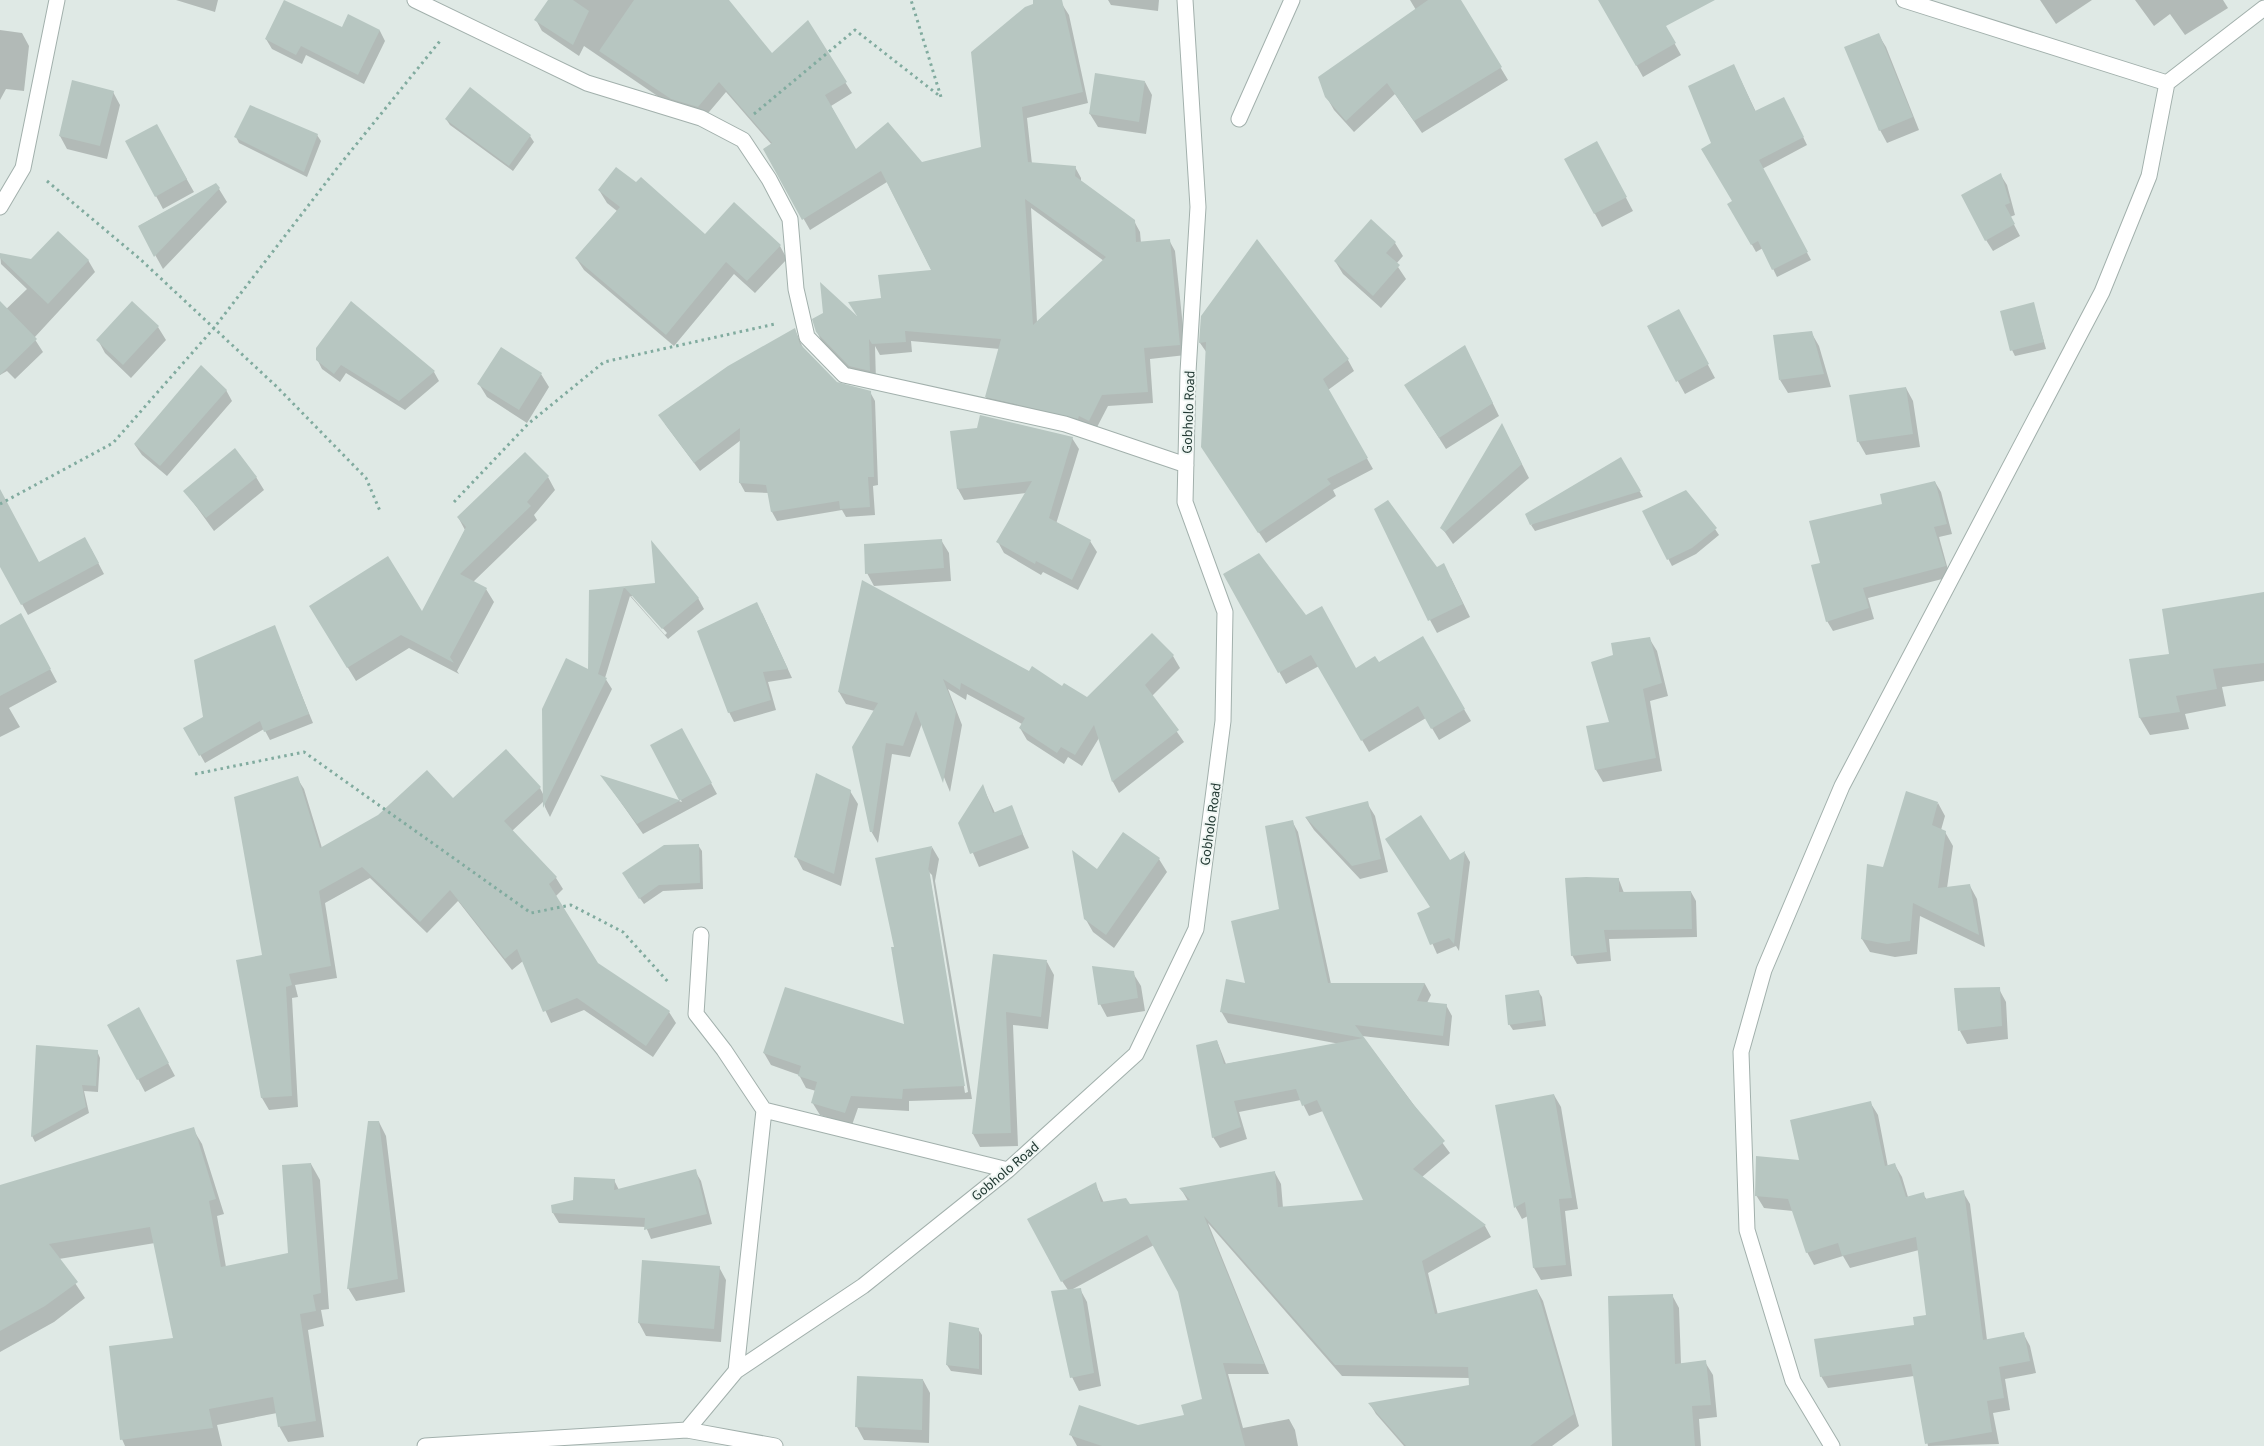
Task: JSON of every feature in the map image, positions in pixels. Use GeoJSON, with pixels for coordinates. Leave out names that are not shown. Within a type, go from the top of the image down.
{"type":"FeatureCollection","features":[{"type":"Feature","properties":{"kind":"street"},"geometry":{"type":"LineString","coordinates":[[0,207],[23,168],[57,0]]}},
{"type":"Feature","properties":{"kind":"street"},"geometry":{"type":"LineString","coordinates":[[414,0],[587,83],[701,118],[743,140],[770,179],[790,219],[796,289],[807,337],[844,374],[1065,424],[1186,465]]}},
{"type":"Feature","properties":{"kind":"street","name":"Gobholo Road"},"geometry":{"type":"LineString","coordinates":[[687,1430],[736,1370],[863,1286],[1008,1170],[1136,1054],[1196,929],[1223,721],[1225,612],[1186,502],[1188,372],[1198,207],[1185,0]]}},
{"type":"Feature","properties":{"kind":"street"},"geometry":{"type":"LineString","coordinates":[[1239,119],[1292,0]]}},
{"type":"Feature","properties":{"kind":"street"},"geometry":{"type":"LineString","coordinates":[[1904,0],[2167,83]]}},
{"type":"Feature","properties":{"kind":"street"},"geometry":{"type":"LineString","coordinates":[[1832,1446],[1794,1381],[1747,1230],[1741,1052],[1764,970],[1842,786],[2102,292],[2149,176],[2167,83],[2264,8]]}},
{"type":"Feature","properties":{"kind":"street"},"geometry":{"type":"LineString","coordinates":[[701,935],[696,1014],[724,1050],[764,1110],[736,1370]]}},
{"type":"Feature","properties":{"kind":"street"},"geometry":{"type":"LineString","coordinates":[[764,1110],[1008,1170]]}},
{"type":"Feature","properties":{"kind":"street"},"geometry":{"type":"LineString","coordinates":[[425,1446],[687,1430],[775,1446]]}},
{"type":"Feature","properties":{"kind":"path"},"geometry":{"type":"LineString","coordinates":[[730,134],[855,30],[941,97],[911,0]]}},
{"type":"Feature","properties":{"kind":"path"},"geometry":{"type":"LineString","coordinates":[[0,504],[113,443],[214,328],[338,167],[457,21]]}},
{"type":"Feature","properties":{"kind":"path"},"geometry":{"type":"LineString","coordinates":[[23,168],[52,184],[140,259],[277,387],[366,478],[380,511]]}},
{"type":"Feature","properties":{"kind":"path"},"geometry":{"type":"LineString","coordinates":[[454,502],[528,424],[604,362],[802,319]]}},
{"type":"Feature","properties":{"kind":"path"},"geometry":{"type":"LineString","coordinates":[[195,774],[304,752],[531,913],[570,905],[624,932],[696,1014]]}},
{"type":"Feature","properties":{"kind":"building"},"geometry":{"type":"Polygon","coordinates":[[[284,0],[342,27],[348,14],[380,30],[358,75],[301,46],[296,55],[265,39],[284,0]]]}},
{"type":"Feature","properties":{"kind":"building"},"geometry":{"type":"Polygon","coordinates":[[[548,0],[573,0],[589,11],[573,45],[534,20],[548,0]]]}},
{"type":"Feature","properties":{"kind":"building"},"geometry":{"type":"Polygon","coordinates":[[[634,0],[729,0],[772,53],[808,20],[847,82],[825,95],[856,149],[888,122],[922,162],[981,147],[971,52],[1025,7],[1033,4],[1033,0],[1062,0],[1083,92],[1022,107],[1028,162],[1076,166],[1075,176],[1135,220],[1136,242],[1170,239],[1180,345],[1144,348],[1148,392],[1102,395],[1089,421],[1079,416],[1078,419],[985,397],[1001,339],[905,331],[906,342],[872,344],[869,339],[870,371],[849,366],[816,332],[812,319],[823,313],[820,282],[857,316],[848,302],[881,298],[878,275],[931,270],[881,171],[802,220],[763,149],[772,143],[719,82],[698,107],[671,99],[599,51],[634,0]],[[1025,199],[1033,325],[1106,257],[1025,199]]]}},
{"type":"Feature","properties":{"kind":"building"},"geometry":{"type":"Polygon","coordinates":[[[1428,0],[1461,0],[1502,67],[1414,121],[1387,83],[1346,121],[1325,97],[1318,77],[1428,0]]]}},
{"type":"Feature","properties":{"kind":"building"},"geometry":{"type":"Polygon","coordinates":[[[1598,0],[1715,0],[1666,26],[1676,43],[1636,66],[1598,0]]]}},
{"type":"Feature","properties":{"kind":"building"},"geometry":{"type":"Polygon","coordinates":[[[1879,33],[1913,117],[1879,131],[1844,47],[1879,33]]]}},
{"type":"Feature","properties":{"kind":"building"},"geometry":{"type":"Polygon","coordinates":[[[1734,64],[1755,111],[1784,97],[1804,137],[1759,160],[1808,252],[1772,270],[1758,241],[1751,245],[1727,204],[1732,201],[1701,149],[1711,143],[1688,86],[1734,64]]]}},
{"type":"Feature","properties":{"kind":"building"},"geometry":{"type":"Polygon","coordinates":[[[1095,73],[1145,81],[1139,122],[1089,114],[1095,73]]]}},
{"type":"Feature","properties":{"kind":"building"},"geometry":{"type":"Polygon","coordinates":[[[72,80],[114,91],[100,146],[59,136],[72,80]]]}},
{"type":"Feature","properties":{"kind":"building"},"geometry":{"type":"Polygon","coordinates":[[[470,87],[531,135],[509,166],[445,119],[470,87]]]}},
{"type":"Feature","properties":{"kind":"building"},"geometry":{"type":"Polygon","coordinates":[[[250,105],[318,134],[304,172],[234,137],[250,105]]]}},
{"type":"Feature","properties":{"kind":"building"},"geometry":{"type":"Polygon","coordinates":[[[157,124],[187,179],[155,197],[125,141],[157,124]]]}},
{"type":"Feature","properties":{"kind":"building"},"geometry":{"type":"Polygon","coordinates":[[[1597,141],[1627,197],[1594,214],[1564,159],[1597,141]]]}},
{"type":"Feature","properties":{"kind":"building"},"geometry":{"type":"Polygon","coordinates":[[[616,167],[636,182],[641,177],[705,234],[734,202],[781,245],[747,281],[726,262],[666,335],[575,258],[620,207],[598,190],[616,167]]]}},
{"type":"Feature","properties":{"kind":"building"},"geometry":{"type":"Polygon","coordinates":[[[2001,173],[2010,203],[2005,205],[2015,224],[1985,241],[1961,195],[2001,173]]]}},
{"type":"Feature","properties":{"kind":"building"},"geometry":{"type":"Polygon","coordinates":[[[216,183],[220,188],[154,257],[138,226],[216,183]]]}},
{"type":"Feature","properties":{"kind":"building"},"geometry":{"type":"Polygon","coordinates":[[[1371,219],[1396,242],[1386,253],[1400,265],[1373,296],[1334,261],[1371,219]]]}},
{"type":"Feature","properties":{"kind":"building"},"geometry":{"type":"Polygon","coordinates":[[[58,231],[89,260],[48,304],[0,258],[0,253],[31,259],[58,231]]]}},
{"type":"Feature","properties":{"kind":"building"},"geometry":{"type":"Polygon","coordinates":[[[1257,239],[1349,359],[1323,379],[1368,458],[1327,479],[1331,484],[1258,533],[1201,447],[1206,342],[1199,343],[1201,316],[1257,239]]]}},
{"type":"Feature","properties":{"kind":"building"},"geometry":{"type":"Polygon","coordinates":[[[0,301],[37,339],[0,375],[0,301]]]}},
{"type":"Feature","properties":{"kind":"building"},"geometry":{"type":"Polygon","coordinates":[[[132,301],[159,326],[123,365],[96,340],[132,301]]]}},
{"type":"Feature","properties":{"kind":"building"},"geometry":{"type":"Polygon","coordinates":[[[351,301],[435,371],[399,401],[341,365],[334,374],[316,360],[316,348],[351,301]]]}},
{"type":"Feature","properties":{"kind":"building"},"geometry":{"type":"Polygon","coordinates":[[[2034,302],[2044,342],[2010,351],[2000,311],[2034,302]]]}},
{"type":"Feature","properties":{"kind":"building"},"geometry":{"type":"Polygon","coordinates":[[[1679,309],[1709,364],[1676,382],[1647,326],[1679,309]]]}},
{"type":"Feature","properties":{"kind":"building"},"geometry":{"type":"Polygon","coordinates":[[[795,328],[800,344],[837,382],[871,391],[874,477],[868,477],[870,507],[840,509],[839,501],[771,512],[766,485],[739,483],[740,428],[694,463],[658,415],[728,366],[795,328]]]}},
{"type":"Feature","properties":{"kind":"building"},"geometry":{"type":"Polygon","coordinates":[[[1812,331],[1824,374],[1779,380],[1773,335],[1812,331]]]}},
{"type":"Feature","properties":{"kind":"building"},"geometry":{"type":"Polygon","coordinates":[[[1465,345],[1493,403],[1439,438],[1404,385],[1465,345]]]}},
{"type":"Feature","properties":{"kind":"building"},"geometry":{"type":"Polygon","coordinates":[[[501,347],[542,373],[519,410],[477,384],[501,347]]]}},
{"type":"Feature","properties":{"kind":"building"},"geometry":{"type":"Polygon","coordinates":[[[201,365],[227,390],[160,466],[134,444],[201,365]]]}},
{"type":"Feature","properties":{"kind":"building"},"geometry":{"type":"Polygon","coordinates":[[[1906,387],[1913,434],[1857,442],[1849,395],[1906,387]]]}},
{"type":"Feature","properties":{"kind":"building"},"geometry":{"type":"Polygon","coordinates":[[[980,415],[1073,437],[1049,518],[1091,540],[1072,580],[1036,561],[1035,564],[996,542],[1032,481],[957,489],[950,431],[977,428],[980,415]]]}},
{"type":"Feature","properties":{"kind":"building"},"geometry":{"type":"Polygon","coordinates":[[[1502,423],[1522,464],[1445,532],[1440,528],[1502,423]]]}},
{"type":"Feature","properties":{"kind":"building"},"geometry":{"type":"Polygon","coordinates":[[[235,448],[257,477],[206,518],[183,491],[235,448]]]}},
{"type":"Feature","properties":{"kind":"building"},"geometry":{"type":"Polygon","coordinates":[[[525,452],[549,476],[527,502],[531,506],[460,574],[487,588],[450,657],[454,663],[401,635],[347,668],[309,606],[388,556],[422,611],[466,527],[457,517],[525,452]]]}},
{"type":"Feature","properties":{"kind":"building"},"geometry":{"type":"Polygon","coordinates":[[[1621,457],[1641,491],[1530,525],[1525,514],[1621,457]]]}},
{"type":"Feature","properties":{"kind":"building"},"geometry":{"type":"Polygon","coordinates":[[[1935,481],[1947,524],[1934,527],[1946,566],[1863,588],[1869,608],[1826,622],[1811,565],[1820,563],[1809,521],[1882,504],[1880,494],[1935,481]]]}},
{"type":"Feature","properties":{"kind":"building"},"geometry":{"type":"Polygon","coordinates":[[[0,489],[39,562],[85,537],[99,563],[21,605],[0,567],[0,489]]]}},
{"type":"Feature","properties":{"kind":"building"},"geometry":{"type":"Polygon","coordinates":[[[1686,490],[1717,528],[1692,548],[1667,560],[1642,511],[1686,490]]]}},
{"type":"Feature","properties":{"kind":"building"},"geometry":{"type":"Polygon","coordinates":[[[1388,500],[1437,567],[1444,563],[1463,604],[1428,621],[1374,509],[1388,500]]]}},
{"type":"Feature","properties":{"kind":"building"},"geometry":{"type":"Polygon","coordinates":[[[942,539],[944,568],[865,574],[864,544],[942,539]]]}},
{"type":"Feature","properties":{"kind":"building"},"geometry":{"type":"Polygon","coordinates":[[[651,540],[699,598],[662,629],[624,587],[598,674],[607,678],[543,808],[542,709],[566,658],[588,669],[589,590],[655,583],[651,540]]]}},
{"type":"Feature","properties":{"kind":"building"},"geometry":{"type":"Polygon","coordinates":[[[1259,553],[1306,615],[1322,606],[1356,668],[1375,656],[1379,662],[1423,636],[1465,709],[1431,729],[1418,706],[1361,741],[1311,655],[1278,673],[1223,574],[1259,553]]]}},
{"type":"Feature","properties":{"kind":"building"},"geometry":{"type":"Polygon","coordinates":[[[862,580],[1029,671],[1032,666],[1062,686],[1064,683],[1087,697],[1152,633],[1174,655],[1145,685],[1179,730],[1112,782],[1094,725],[1075,755],[1061,747],[1057,753],[1019,728],[1025,718],[961,683],[960,690],[943,679],[956,712],[943,783],[916,711],[903,746],[886,743],[873,832],[870,832],[852,747],[878,703],[838,692],[862,580]]]}},
{"type":"Feature","properties":{"kind":"building"},"geometry":{"type":"Polygon","coordinates":[[[2264,592],[2264,663],[2213,669],[2217,689],[2176,696],[2180,712],[2139,718],[2129,659],[2169,654],[2162,609],[2264,592]]]}},
{"type":"Feature","properties":{"kind":"building"},"geometry":{"type":"Polygon","coordinates":[[[757,602],[788,669],[763,672],[771,700],[728,713],[697,631],[757,602]]]}},
{"type":"Feature","properties":{"kind":"building"},"geometry":{"type":"Polygon","coordinates":[[[21,613],[51,669],[0,696],[0,625],[21,613]]]}},
{"type":"Feature","properties":{"kind":"building"},"geometry":{"type":"Polygon","coordinates":[[[275,625],[309,714],[264,732],[260,721],[199,756],[183,728],[203,717],[194,660],[275,625]]]}},
{"type":"Feature","properties":{"kind":"building"},"geometry":{"type":"Polygon","coordinates":[[[1650,637],[1662,683],[1643,689],[1656,758],[1595,770],[1586,726],[1609,722],[1591,662],[1613,655],[1611,643],[1650,637]]]}},
{"type":"Feature","properties":{"kind":"building"},"geometry":{"type":"Polygon","coordinates":[[[682,728],[712,783],[637,824],[600,775],[679,800],[650,745],[682,728]]]}},
{"type":"Feature","properties":{"kind":"building"},"geometry":{"type":"Polygon","coordinates":[[[506,749],[541,787],[504,821],[557,877],[549,884],[598,963],[670,1011],[646,1046],[577,998],[543,1012],[517,949],[505,959],[450,890],[420,922],[362,867],[319,891],[331,966],[289,974],[292,985],[286,987],[292,1096],[261,1098],[236,960],[262,955],[234,797],[298,776],[320,848],[378,815],[427,770],[453,798],[506,749]]]}},
{"type":"Feature","properties":{"kind":"building"},"geometry":{"type":"Polygon","coordinates":[[[816,773],[851,790],[834,874],[794,857],[816,773]]]}},
{"type":"Feature","properties":{"kind":"building"},"geometry":{"type":"Polygon","coordinates":[[[983,784],[993,813],[1012,805],[1023,834],[970,854],[958,823],[983,784]]]}},
{"type":"Feature","properties":{"kind":"building"},"geometry":{"type":"Polygon","coordinates":[[[1906,791],[1938,802],[1932,825],[1946,831],[1938,888],[1970,884],[1979,935],[1913,903],[1910,941],[1887,944],[1861,939],[1867,864],[1883,867],[1906,791]]]}},
{"type":"Feature","properties":{"kind":"building"},"geometry":{"type":"Polygon","coordinates":[[[1368,801],[1381,859],[1352,866],[1305,817],[1368,801]]]}},
{"type":"Feature","properties":{"kind":"building"},"geometry":{"type":"Polygon","coordinates":[[[1421,815],[1450,860],[1465,851],[1454,944],[1449,938],[1430,945],[1417,913],[1430,907],[1385,839],[1421,815]]]}},
{"type":"Feature","properties":{"kind":"building"},"geometry":{"type":"Polygon","coordinates":[[[1293,820],[1328,983],[1425,983],[1417,1001],[1447,1004],[1443,1036],[1355,1025],[1413,1104],[1445,1141],[1413,1169],[1486,1225],[1422,1261],[1435,1314],[1537,1289],[1574,1414],[1530,1446],[1406,1446],[1368,1403],[1469,1385],[1468,1367],[1335,1365],[1204,1216],[1264,1364],[1223,1363],[1245,1446],[1102,1446],[1069,1435],[1079,1405],[1138,1425],[1184,1415],[1181,1405],[1202,1399],[1178,1292],[1147,1235],[1061,1282],[1027,1219],[1096,1182],[1101,1202],[1126,1198],[1130,1204],[1190,1200],[1179,1188],[1275,1171],[1278,1207],[1363,1200],[1317,1100],[1302,1106],[1296,1089],[1234,1101],[1241,1127],[1212,1138],[1196,1045],[1217,1040],[1224,1064],[1363,1038],[1220,1012],[1226,979],[1245,983],[1231,921],[1279,909],[1265,826],[1293,820]]]}},
{"type":"Feature","properties":{"kind":"building"},"geometry":{"type":"Polygon","coordinates":[[[1123,832],[1160,858],[1106,935],[1084,919],[1072,850],[1097,869],[1123,832]]]}},
{"type":"Feature","properties":{"kind":"building"},"geometry":{"type":"Polygon","coordinates":[[[699,844],[700,883],[659,885],[639,899],[622,873],[664,845],[699,844]]]}},
{"type":"Feature","properties":{"kind":"building"},"geometry":{"type":"Polygon","coordinates":[[[932,846],[928,871],[929,869],[965,1086],[903,1089],[902,1099],[851,1096],[845,1113],[811,1103],[817,1082],[798,1076],[801,1066],[763,1053],[785,987],[904,1024],[891,947],[894,947],[875,858],[932,846]]]}},
{"type":"Feature","properties":{"kind":"building"},"geometry":{"type":"Polygon","coordinates":[[[1565,878],[1619,878],[1619,892],[1691,891],[1692,929],[1604,930],[1607,952],[1571,956],[1565,878]]]}},
{"type":"Feature","properties":{"kind":"building"},"geometry":{"type":"Polygon","coordinates":[[[993,954],[1047,960],[1041,1017],[1006,1012],[1011,1133],[972,1134],[993,954]]]}},
{"type":"Feature","properties":{"kind":"building"},"geometry":{"type":"Polygon","coordinates":[[[1092,966],[1134,971],[1138,998],[1098,1005],[1092,966]]]}},
{"type":"Feature","properties":{"kind":"building"},"geometry":{"type":"Polygon","coordinates":[[[2000,987],[2002,1026],[1958,1031],[1954,988],[2000,987]]]}},
{"type":"Feature","properties":{"kind":"building"},"geometry":{"type":"Polygon","coordinates":[[[1539,990],[1543,1020],[1508,1025],[1505,995],[1539,990]]]}},
{"type":"Feature","properties":{"kind":"building"},"geometry":{"type":"Polygon","coordinates":[[[139,1007],[169,1063],[137,1080],[107,1025],[139,1007]]]}},
{"type":"Feature","properties":{"kind":"building"},"geometry":{"type":"Polygon","coordinates":[[[36,1045],[98,1050],[96,1086],[82,1085],[86,1107],[31,1137],[36,1045]]]}},
{"type":"Feature","properties":{"kind":"building"},"geometry":{"type":"Polygon","coordinates":[[[1554,1094],[1572,1198],[1559,1199],[1566,1265],[1533,1268],[1525,1202],[1514,1208],[1495,1105],[1554,1094]]]}},
{"type":"Feature","properties":{"kind":"building"},"geometry":{"type":"Polygon","coordinates":[[[1871,1101],[1885,1166],[1895,1163],[1906,1197],[1924,1192],[1925,1199],[1964,1190],[1983,1340],[2024,1332],[2030,1361],[1999,1367],[2004,1398],[1987,1401],[1992,1432],[1925,1444],[1911,1364],[1820,1377],[1814,1339],[1914,1325],[1913,1317],[1926,1315],[1916,1237],[1842,1256],[1838,1243],[1806,1253],[1788,1199],[1755,1196],[1756,1156],[1799,1160],[1790,1120],[1871,1101]]]}},
{"type":"Feature","properties":{"kind":"building"},"geometry":{"type":"Polygon","coordinates":[[[368,1121],[379,1121],[398,1279],[347,1289],[368,1121]]]}},
{"type":"Feature","properties":{"kind":"building"},"geometry":{"type":"Polygon","coordinates":[[[194,1127],[216,1199],[209,1201],[221,1267],[288,1253],[282,1165],[311,1163],[321,1293],[313,1295],[316,1311],[300,1314],[316,1421],[278,1427],[273,1397],[209,1409],[213,1428],[120,1440],[109,1346],[173,1338],[150,1227],[49,1244],[78,1282],[45,1306],[0,1331],[0,1185],[194,1127]]]}},
{"type":"Feature","properties":{"kind":"building"},"geometry":{"type":"Polygon","coordinates":[[[696,1169],[707,1214],[644,1230],[645,1218],[552,1213],[551,1205],[573,1200],[574,1177],[615,1179],[614,1190],[696,1169]]]}},
{"type":"Feature","properties":{"kind":"building"},"geometry":{"type":"Polygon","coordinates":[[[642,1260],[720,1266],[714,1329],[638,1323],[642,1260]]]}},
{"type":"Feature","properties":{"kind":"building"},"geometry":{"type":"Polygon","coordinates":[[[1081,1288],[1094,1373],[1070,1378],[1051,1291],[1081,1288]]]}},
{"type":"Feature","properties":{"kind":"building"},"geometry":{"type":"Polygon","coordinates":[[[1673,1294],[1675,1364],[1706,1360],[1711,1405],[1692,1406],[1695,1446],[1612,1446],[1608,1296],[1673,1294]]]}},
{"type":"Feature","properties":{"kind":"building"},"geometry":{"type":"Polygon","coordinates":[[[949,1322],[979,1328],[979,1369],[946,1365],[949,1322]]]}},
{"type":"Feature","properties":{"kind":"building"},"geometry":{"type":"Polygon","coordinates":[[[857,1376],[923,1379],[922,1430],[855,1427],[857,1376]]]}}]}
